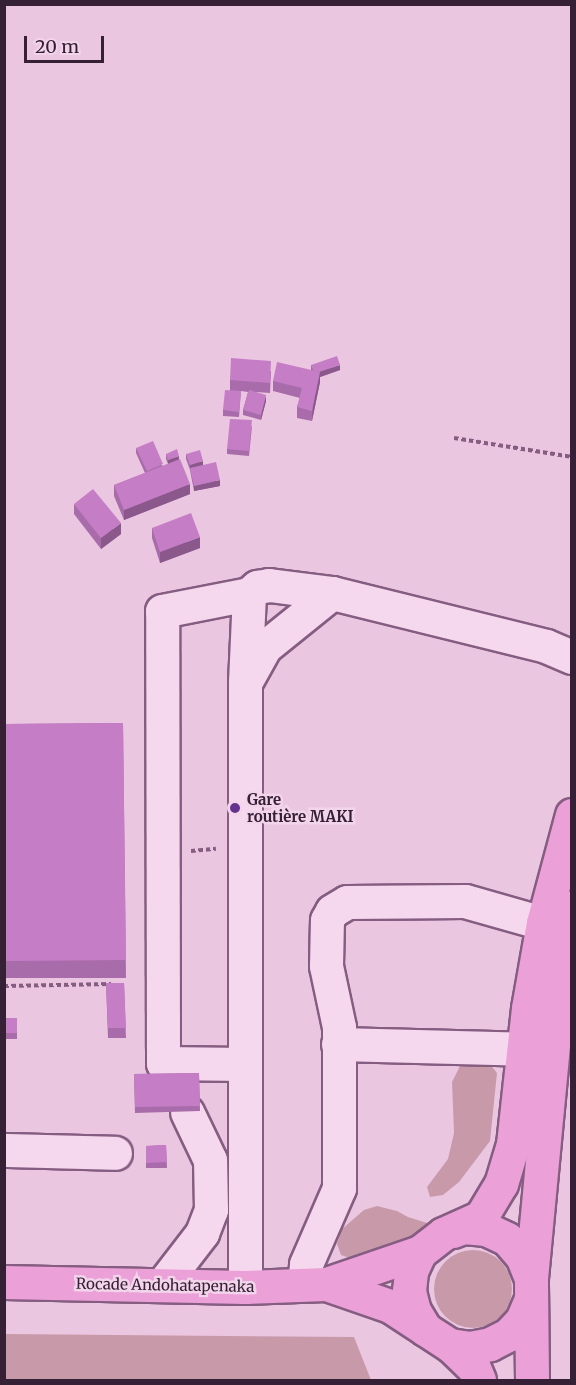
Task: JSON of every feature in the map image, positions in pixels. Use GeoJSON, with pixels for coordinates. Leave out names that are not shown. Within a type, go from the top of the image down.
{"type":"FeatureCollection","features":[{"type":"Feature","properties":{"kind":"main road"},"geometry":{"type":"LineString","coordinates":[[479,1380],[474,1368],[438,1337],[414,1311],[409,1291],[411,1271],[432,1243],[481,1217],[501,1185],[513,1143],[524,1049],[543,923],[572,814]]}},
{"type":"Feature","properties":{"kind":"main road"},"geometry":{"type":"LineString","coordinates":[[532,1380],[531,1290],[556,1013],[572,907]]}},
{"type":"Feature","properties":{"kind":"main road"},"geometry":{"type":"LineString","coordinates":[[464,1227],[486,1229],[507,1239],[522,1256],[531,1290],[522,1320],[508,1335],[490,1344],[470,1348],[438,1337],[390,1306],[315,1284],[432,1243],[464,1227]]}},
{"type":"Feature","properties":{"kind":"main road","name":"Rocade Andohatapenaka"},"geometry":{"type":"LineString","coordinates":[[4,1282],[245,1287],[315,1284]]}},
{"type":"Feature","properties":{"kind":"lane"},"geometry":{"type":"LineString","coordinates":[[245,1064],[167,1071],[162,611],[249,594],[257,587],[269,585],[332,593],[546,646],[572,657]]}},
{"type":"Feature","properties":{"kind":"lane"},"geometry":{"type":"LineString","coordinates":[[245,682],[265,647],[332,593]]}},
{"type":"Feature","properties":{"kind":"lane"},"geometry":{"type":"LineString","coordinates":[[245,1287],[245,682],[249,594]]}},
{"type":"Feature","properties":{"kind":"lane"},"geometry":{"type":"LineString","coordinates":[[315,1284],[306,1264],[339,1188],[337,1012],[326,966],[327,920],[336,907],[347,902],[465,901],[543,923]]}},
{"type":"Feature","properties":{"kind":"lane"},"geometry":{"type":"LineString","coordinates":[[338,1044],[524,1049]]}},
{"type":"Feature","properties":{"kind":"lane"},"geometry":{"type":"LineString","coordinates":[[162,1285],[202,1233],[211,1210],[210,1161],[187,1112]]}},
{"type":"Feature","properties":{"kind":"lane"},"geometry":{"type":"LineString","coordinates":[[4,1150],[115,1153]]}},
{"type":"Feature","properties":{"kind":"path"},"geometry":{"type":"LineString","coordinates":[[454,438],[572,457]]}},
{"type":"Feature","properties":{"kind":"path"},"geometry":{"type":"LineString","coordinates":[[163,853],[245,848]]}},
{"type":"Feature","properties":{"kind":"path"},"geometry":{"type":"LineString","coordinates":[[4,986],[115,984]]}},
{"type":"Feature","properties":{"kind":"shaded area"},"geometry":{"type":"Polygon","coordinates":[[[469,1063],[490,1064],[497,1073],[490,1141],[459,1182],[443,1195],[430,1197],[427,1187],[448,1159],[454,1133],[452,1082],[460,1066],[469,1063]]]}},
{"type":"Feature","properties":{"kind":"shaded area"},"geometry":{"type":"Polygon","coordinates":[[[377,1206],[440,1227],[355,1260],[341,1255],[337,1244],[342,1229],[364,1210],[377,1206]]]}},
{"type":"Feature","properties":{"kind":"shaded area"},"geometry":{"type":"Polygon","coordinates":[[[473,1250],[488,1253],[501,1261],[509,1274],[512,1289],[509,1304],[501,1317],[488,1325],[473,1328],[458,1325],[445,1317],[437,1304],[434,1289],[437,1274],[445,1261],[458,1253],[473,1250]]]}},
{"type":"Feature","properties":{"kind":"shaded area"},"geometry":{"type":"Polygon","coordinates":[[[5,1334],[354,1337],[371,1380],[5,1380],[5,1334]]]}},
{"type":"Feature","properties":{"kind":"building"},"geometry":{"type":"Polygon","coordinates":[[[337,356],[340,365],[319,372],[313,370],[311,365],[337,356]]]}},
{"type":"Feature","properties":{"kind":"building"},"geometry":{"type":"Polygon","coordinates":[[[231,358],[271,361],[270,383],[230,380],[231,358]]]}},
{"type":"Feature","properties":{"kind":"building"},"geometry":{"type":"Polygon","coordinates":[[[277,362],[320,372],[312,411],[297,407],[302,388],[273,381],[277,362]]]}},
{"type":"Feature","properties":{"kind":"building"},"geometry":{"type":"Polygon","coordinates":[[[225,390],[241,391],[239,412],[223,410],[225,390]]]}},
{"type":"Feature","properties":{"kind":"building"},"geometry":{"type":"Polygon","coordinates":[[[249,390],[266,395],[261,415],[243,410],[249,390]]]}},
{"type":"Feature","properties":{"kind":"building"},"geometry":{"type":"Polygon","coordinates":[[[230,419],[252,420],[249,451],[227,449],[230,419]]]}},
{"type":"Feature","properties":{"kind":"building"},"geometry":{"type":"Polygon","coordinates":[[[153,441],[163,464],[147,471],[136,448],[153,441]]]}},
{"type":"Feature","properties":{"kind":"building"},"geometry":{"type":"Polygon","coordinates":[[[177,449],[179,456],[168,460],[166,454],[177,449]]]}},
{"type":"Feature","properties":{"kind":"building"},"geometry":{"type":"Polygon","coordinates":[[[200,450],[203,461],[190,465],[186,454],[200,450]]]}},
{"type":"Feature","properties":{"kind":"building"},"geometry":{"type":"Polygon","coordinates":[[[180,459],[190,484],[124,510],[114,485],[180,459]]]}},
{"type":"Feature","properties":{"kind":"building"},"geometry":{"type":"Polygon","coordinates":[[[216,462],[220,480],[194,486],[190,468],[216,462]]]}},
{"type":"Feature","properties":{"kind":"building"},"geometry":{"type":"Polygon","coordinates":[[[93,489],[121,523],[101,538],[74,504],[93,489]]]}},
{"type":"Feature","properties":{"kind":"building"},"geometry":{"type":"Polygon","coordinates":[[[191,513],[200,537],[160,552],[152,528],[191,513]]]}},
{"type":"Feature","properties":{"kind":"building"},"geometry":{"type":"Polygon","coordinates":[[[123,723],[126,960],[4,961],[4,724],[123,723]]]}},
{"type":"Feature","properties":{"kind":"building"},"geometry":{"type":"Polygon","coordinates":[[[106,983],[124,983],[126,1028],[108,1028],[106,983]]]}},
{"type":"Feature","properties":{"kind":"building"},"geometry":{"type":"Polygon","coordinates":[[[4,1018],[17,1018],[17,1033],[4,1033],[4,1018]]]}},
{"type":"Feature","properties":{"kind":"building"},"geometry":{"type":"Polygon","coordinates":[[[199,1073],[200,1106],[135,1107],[134,1074],[199,1073]]]}},
{"type":"Feature","properties":{"kind":"building"},"geometry":{"type":"Polygon","coordinates":[[[166,1145],[167,1162],[146,1163],[146,1146],[166,1145]]]}},
{"type":"Feature","properties":{"kind":"place","name":"Gare routière MAKI"},"geometry":{"type":"Point","coordinates":[235,808]}}]}
